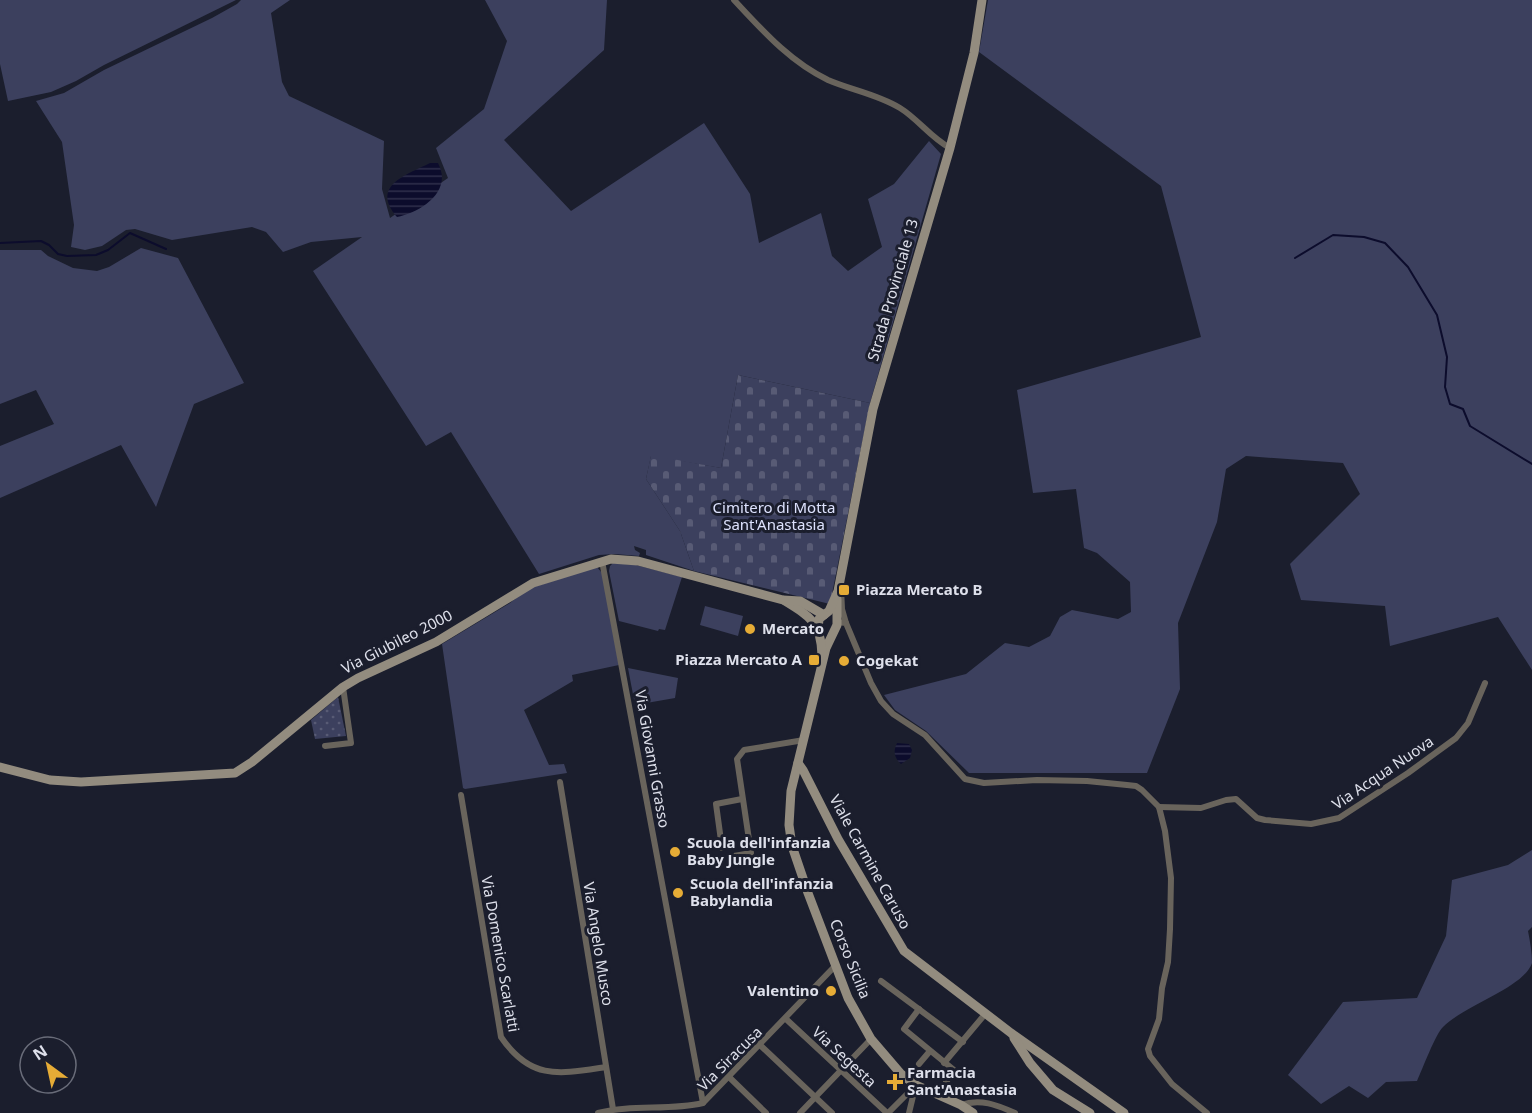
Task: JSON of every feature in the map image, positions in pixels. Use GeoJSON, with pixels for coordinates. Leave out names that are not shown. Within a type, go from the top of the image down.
{"type":"FeatureCollection","features":[{"type":"Feature","properties":{"kind":"street"},"geometry":{"type":"LineString","coordinates":[[734,0],[798,63],[830,81],[895,105],[950,148]]}},
{"type":"Feature","properties":{"kind":"street","name":"Strada Provinciale 13"},"geometry":{"type":"LineString","coordinates":[[838,591],[873,409],[950,148],[974,54],[982,0]]}},
{"type":"Feature","properties":{"kind":"street","name":"Via Giubileo 2000"},"geometry":{"type":"LineString","coordinates":[[0,767],[50,780],[81,782],[235,773],[357,678],[436,642],[533,583],[602,561],[622,559],[638,561],[783,600],[800,601],[825,615]]}},
{"type":"Feature","properties":{"kind":"street","name":"Via Giovanni Grasso"},"geometry":{"type":"LineString","coordinates":[[602,561],[703,1102]]}},
{"type":"Feature","properties":{"kind":"street"},"geometry":{"type":"LineString","coordinates":[[798,764],[823,663],[842,609],[841,575]]}},
{"type":"Feature","properties":{"kind":"street"},"geometry":{"type":"LineString","coordinates":[[823,663],[818,622],[832,605],[838,591]]}},
{"type":"Feature","properties":{"kind":"street"},"geometry":{"type":"LineString","coordinates":[[838,591],[839,621],[881,701],[893,714],[925,735],[965,779],[984,783],[1037,780],[1087,781],[1136,786],[1159,807],[1165,831],[1171,878],[1170,928],[1168,962],[1162,988],[1159,1019],[1148,1049],[1150,1056],[1172,1084],[1207,1113]]}},
{"type":"Feature","properties":{"kind":"street"},"geometry":{"type":"LineString","coordinates":[[783,600],[801,611],[826,634],[832,633]]}},
{"type":"Feature","properties":{"kind":"street"},"geometry":{"type":"LineString","coordinates":[[825,615],[831,615],[839,621]]}},
{"type":"Feature","properties":{"kind":"street","name":"Via Acqua Nuova"},"geometry":{"type":"LineString","coordinates":[[1159,807],[1201,808],[1236,799],[1257,818],[1265,820],[1311,824],[1340,818],[1456,738],[1468,723],[1485,683]]}},
{"type":"Feature","properties":{"kind":"street"},"geometry":{"type":"LineString","coordinates":[[325,746],[351,743],[343,687]]}},
{"type":"Feature","properties":{"kind":"street"},"geometry":{"type":"LineString","coordinates":[[734,856],[751,853],[741,799],[738,755],[744,750],[804,740]]}},
{"type":"Feature","properties":{"kind":"street","name":"Corso Sicilia"},"geometry":{"type":"LineString","coordinates":[[798,764],[789,808],[790,837],[808,893],[848,998],[871,1039],[901,1074],[916,1085],[961,1105],[973,1113]]}},
{"type":"Feature","properties":{"kind":"street","name":"Viale Carmine Caruso"},"geometry":{"type":"LineString","coordinates":[[798,764],[838,839],[904,951],[1011,1033]]}},
{"type":"Feature","properties":{"kind":"street","name":"Via Angelo Musco"},"geometry":{"type":"LineString","coordinates":[[560,782],[613,1109]]}},
{"type":"Feature","properties":{"kind":"street","name":"Via Domenico Scarlatti"},"geometry":{"type":"LineString","coordinates":[[461,795],[501,1037],[514,1054],[551,1073],[606,1067]]}},
{"type":"Feature","properties":{"kind":"street"},"geometry":{"type":"LineString","coordinates":[[722,848],[716,804],[741,799]]}},
{"type":"Feature","properties":{"kind":"street","name":"Via Siracusa"},"geometry":{"type":"LineString","coordinates":[[598,1113],[613,1109],[688,1105],[703,1102],[835,966]]}},
{"type":"Feature","properties":{"kind":"street"},"geometry":{"type":"LineString","coordinates":[[881,981],[963,1042]]}},
{"type":"Feature","properties":{"kind":"street"},"geometry":{"type":"LineString","coordinates":[[919,1009],[904,1029],[954,1070],[946,1082]]}},
{"type":"Feature","properties":{"kind":"street"},"geometry":{"type":"LineString","coordinates":[[944,1063],[986,1012]]}},
{"type":"Feature","properties":{"kind":"street","name":"Via Segesta"},"geometry":{"type":"LineString","coordinates":[[786,1019],[887,1113]]}},
{"type":"Feature","properties":{"kind":"street"},"geometry":{"type":"LineString","coordinates":[[1011,1033],[1124,1113]]}},
{"type":"Feature","properties":{"kind":"street"},"geometry":{"type":"LineString","coordinates":[[1011,1033],[1030,1063],[1053,1090],[1090,1113]]}},
{"type":"Feature","properties":{"kind":"street"},"geometry":{"type":"LineString","coordinates":[[800,1113],[871,1039]]}},
{"type":"Feature","properties":{"kind":"street"},"geometry":{"type":"LineString","coordinates":[[760,1045],[831,1113]]}},
{"type":"Feature","properties":{"kind":"street"},"geometry":{"type":"LineString","coordinates":[[1030,1063],[1032,1053],[1036,1050]]}},
{"type":"Feature","properties":{"kind":"street"},"geometry":{"type":"LineString","coordinates":[[919,1064],[930,1051]]}},
{"type":"Feature","properties":{"kind":"street"},"geometry":{"type":"LineString","coordinates":[[729,1077],[766,1113]]}},
{"type":"Feature","properties":{"kind":"street"},"geometry":{"type":"LineString","coordinates":[[887,1113],[916,1085]]}},
{"type":"Feature","properties":{"kind":"street"},"geometry":{"type":"LineString","coordinates":[[909,1113],[916,1085]]}},
{"type":"Feature","properties":{"kind":"street"},"geometry":{"type":"LineString","coordinates":[[961,1105],[973,1101],[993,1104],[1015,1113]]}},
{"type":"Feature","properties":{"kind":"green space"},"geometry":{"type":"Polygon","coordinates":[[[0,0],[236,0],[76,81],[51,92],[8,101],[0,64],[0,0]]]}},
{"type":"Feature","properties":{"kind":"green space"},"geometry":{"type":"Polygon","coordinates":[[[241,0],[290,0],[271,13],[282,82],[289,96],[384,141],[382,189],[390,218],[448,178],[436,148],[484,109],[507,41],[485,0],[607,0],[604,50],[504,140],[571,211],[704,123],[750,194],[759,243],[821,213],[832,256],[848,271],[882,247],[868,199],[894,184],[929,141],[941,154],[870,403],[738,375],[721,468],[651,456],[646,479],[680,531],[694,571],[646,555],[646,550],[634,546],[635,550],[640,553],[639,556],[599,555],[539,574],[451,432],[426,446],[313,271],[362,237],[311,242],[283,252],[266,232],[252,227],[172,240],[135,229],[126,230],[102,246],[85,250],[71,247],[74,225],[62,142],[36,101],[64,93],[104,70],[212,18],[241,0]]]}},
{"type":"Feature","properties":{"kind":"green space"},"geometry":{"type":"Polygon","coordinates":[[[988,0],[1532,0],[1532,670],[1498,617],[1390,646],[1385,606],[1301,600],[1290,564],[1360,494],[1343,463],[1246,456],[1226,469],[1217,522],[1178,623],[1180,689],[1147,773],[969,773],[926,731],[895,710],[884,695],[966,674],[1005,643],[1029,647],[1050,636],[1060,617],[1072,610],[1118,619],[1131,612],[1130,582],[1097,553],[1084,548],[1076,489],[1033,493],[1017,390],[1201,337],[1161,186],[979,52],[988,0]]]}},
{"type":"Feature","properties":{"kind":"green space"},"geometry":{"type":"Polygon","coordinates":[[[141,248],[178,258],[244,383],[194,404],[156,507],[121,445],[0,498],[0,446],[54,424],[36,390],[0,404],[0,250],[41,250],[73,268],[97,271],[109,267],[141,248]]]}},
{"type":"Feature","properties":{"kind":"green space","name":"Cimitero di Motta Sant'Anastasia"},"geometry":{"type":"Polygon","coordinates":[[[738,375],[870,403],[830,604],[694,571],[680,531],[646,479],[651,455],[721,468],[738,375]]]}},
{"type":"Feature","properties":{"kind":"green space"},"geometry":{"type":"Polygon","coordinates":[[[613,563],[636,565],[682,577],[665,630],[659,629],[658,631],[619,621],[609,571],[613,563]]]}},
{"type":"Feature","properties":{"kind":"green space"},"geometry":{"type":"Polygon","coordinates":[[[597,567],[602,573],[619,665],[572,675],[573,681],[524,710],[549,765],[564,764],[567,773],[463,788],[442,644],[510,603],[527,589],[597,567]]]}},
{"type":"Feature","properties":{"kind":"green space"},"geometry":{"type":"Polygon","coordinates":[[[705,606],[743,616],[738,636],[700,625],[705,606]]]}},
{"type":"Feature","properties":{"kind":"green space"},"geometry":{"type":"Polygon","coordinates":[[[628,668],[678,678],[675,698],[635,705],[628,668]]]}},
{"type":"Feature","properties":{"kind":"green space"},"geometry":{"type":"Polygon","coordinates":[[[338,697],[346,736],[315,739],[311,720],[338,697]]]}},
{"type":"Feature","properties":{"kind":"green space"},"geometry":{"type":"Polygon","coordinates":[[[1532,850],[1532,927],[1528,931],[1532,963],[1518,981],[1452,1019],[1443,1027],[1417,1081],[1386,1082],[1368,1098],[1349,1086],[1321,1104],[1288,1075],[1343,1002],[1417,998],[1446,936],[1452,880],[1508,865],[1532,850]]]}},
{"type":"Feature","properties":{"kind":"shaded area"},"geometry":{"type":"Polygon","coordinates":[[[430,163],[438,163],[441,172],[441,185],[438,192],[427,204],[397,217],[390,206],[389,190],[401,178],[430,163]]]}},
{"type":"Feature","properties":{"kind":"shaded area"},"geometry":{"type":"Polygon","coordinates":[[[897,743],[909,744],[912,750],[910,758],[901,764],[895,754],[897,743]]]}},
{"type":"Feature","properties":{"kind":"waterway"},"geometry":{"type":"LineString","coordinates":[[0,243],[41,241],[58,254],[96,255],[108,250],[130,233],[166,249]]}},
{"type":"Feature","properties":{"kind":"waterway"},"geometry":{"type":"LineString","coordinates":[[1295,258],[1333,235],[1364,237],[1385,243],[1408,267],[1437,315],[1447,357],[1445,387],[1450,404],[1463,409],[1470,426],[1532,464]]}},
{"type":"Feature","properties":{"kind":"place","name":"Piazza Mercato B"},"geometry":{"type":"Point","coordinates":[844,590]}},
{"type":"Feature","properties":{"kind":"place","name":"Mercato"},"geometry":{"type":"Point","coordinates":[750,629]}},
{"type":"Feature","properties":{"kind":"place","name":"Piazza Mercato A"},"geometry":{"type":"Point","coordinates":[814,660]}},
{"type":"Feature","properties":{"kind":"place","name":"Cogekat"},"geometry":{"type":"Point","coordinates":[844,661]}},
{"type":"Feature","properties":{"kind":"place","name":"Scuola dell'infanzia Baby Jungle"},"geometry":{"type":"Point","coordinates":[675,852]}},
{"type":"Feature","properties":{"kind":"place","name":"Scuola dell'infanzia Babylandia"},"geometry":{"type":"Point","coordinates":[678,893]}},
{"type":"Feature","properties":{"kind":"place","name":"Valentino"},"geometry":{"type":"Point","coordinates":[831,991]}},
{"type":"Feature","properties":{"kind":"place","name":"Farmacia Sant'Anastasia"},"geometry":{"type":"Point","coordinates":[895,1082]}}]}
